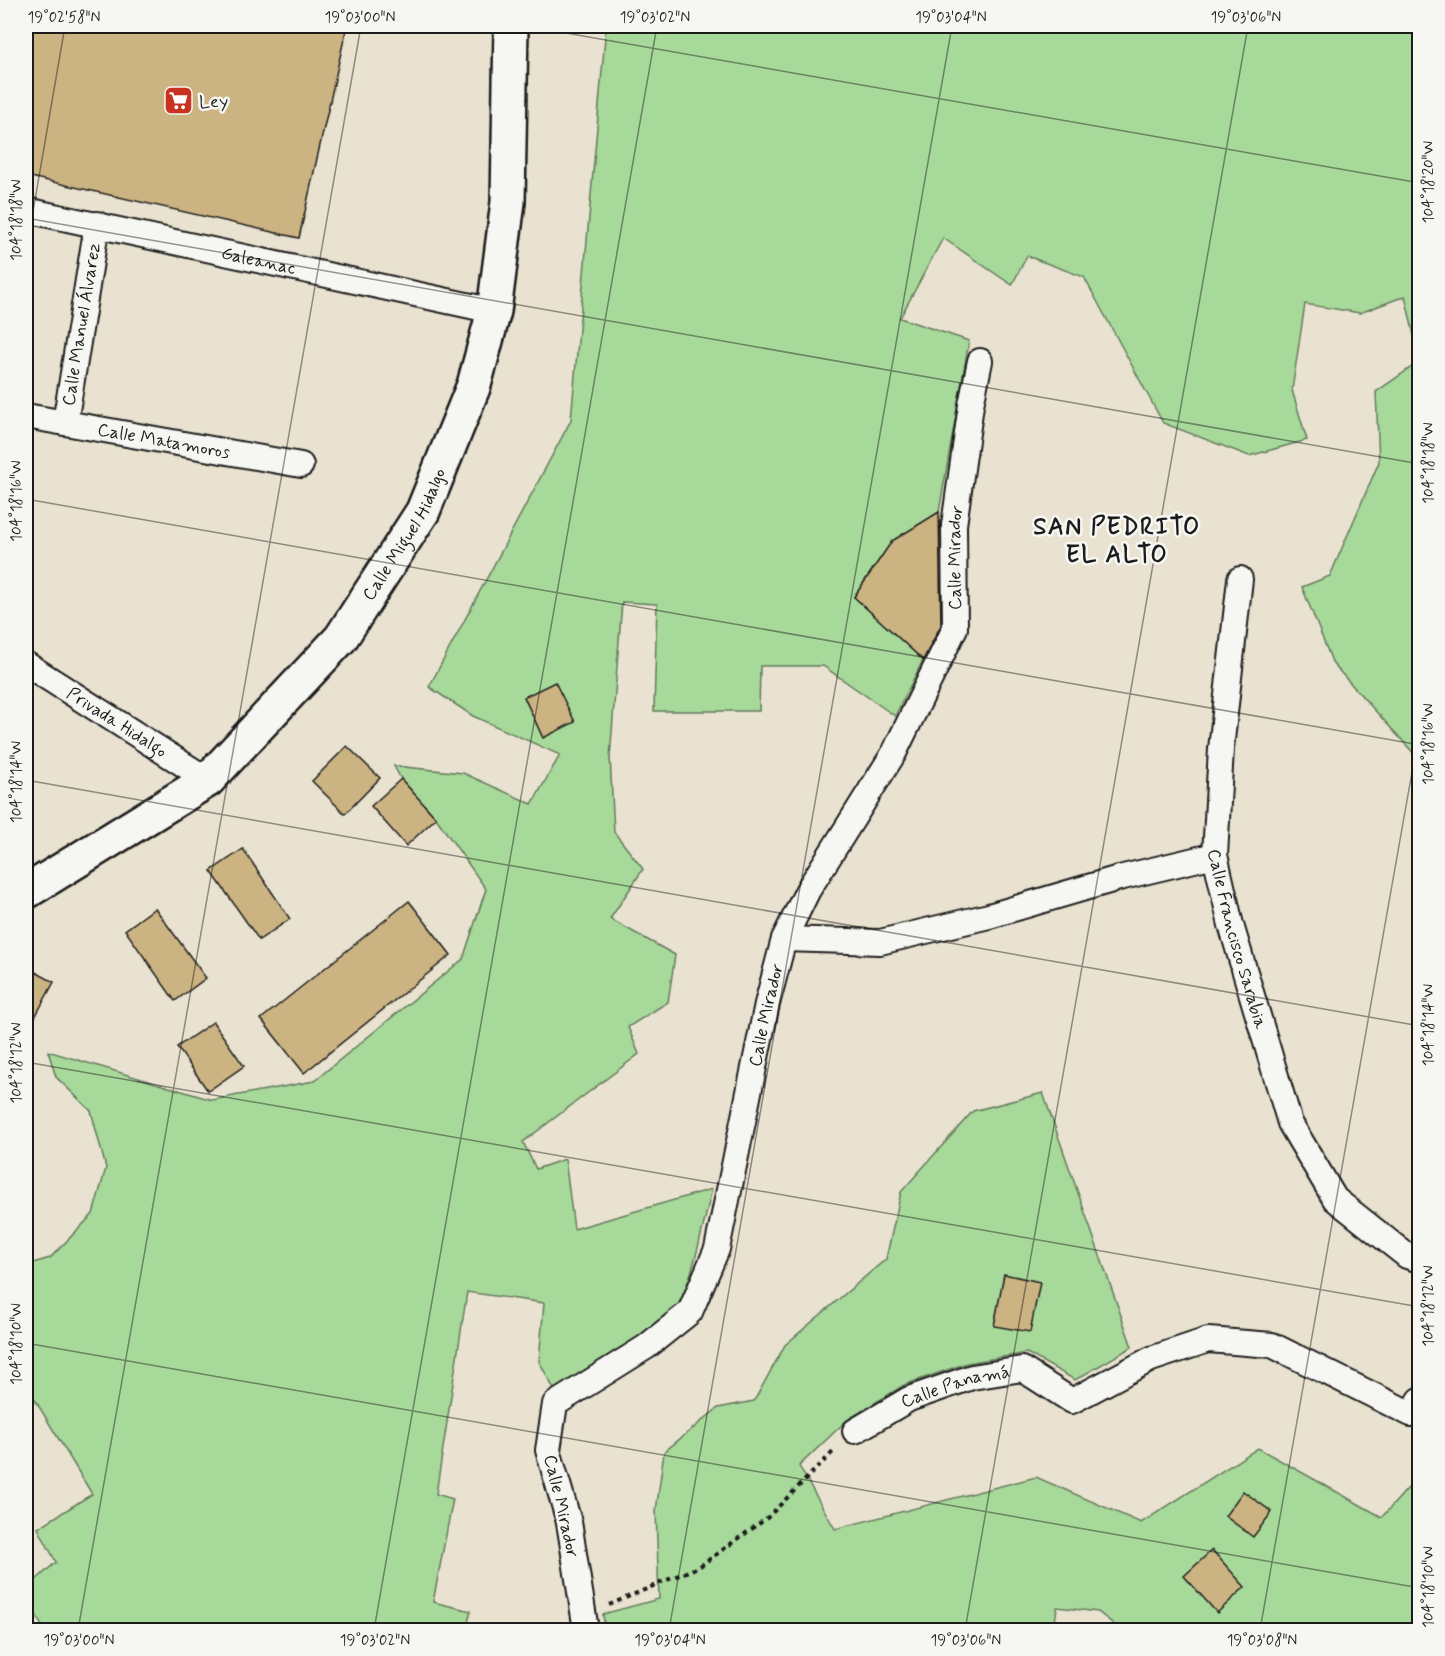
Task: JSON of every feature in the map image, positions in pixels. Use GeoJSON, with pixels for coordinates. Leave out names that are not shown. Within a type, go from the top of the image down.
{"type":"FeatureCollection","features":[{"type":"Feature","properties":{"kind":"main road","name":"Calle Miguel Hidalgo"},"geometry":{"type":"LineString","coordinates":[[26,892],[208,780],[341,638],[423,511],[474,384],[494,311],[508,202],[511,26]]}},
{"type":"Feature","properties":{"kind":"street","name":"Galeanac"},"geometry":{"type":"LineString","coordinates":[[26,210],[494,311]]}},
{"type":"Feature","properties":{"kind":"street","name":"Calle Manuel Álvarez"},"geometry":{"type":"LineString","coordinates":[[65,423],[97,224]]}},
{"type":"Feature","properties":{"kind":"street","name":"Calle Mirador"},"geometry":{"type":"LineString","coordinates":[[582,1626],[569,1522],[548,1450],[555,1404],[646,1347],[690,1312],[717,1249],[767,1004],[784,939],[808,891],[894,753],[955,628],[954,525],[971,405],[980,361]]}},
{"type":"Feature","properties":{"kind":"street","name":"Calle Matamoros"},"geometry":{"type":"LineString","coordinates":[[26,416],[301,465]]}},
{"type":"Feature","properties":{"kind":"street"},"geometry":{"type":"LineString","coordinates":[[1215,855],[1221,749],[1240,579]]}},
{"type":"Feature","properties":{"kind":"street","name":"Privada Hidalgo"},"geometry":{"type":"LineString","coordinates":[[26,664],[208,780]]}},
{"type":"Feature","properties":{"kind":"street","name":"Calle Francisco Sarabia"},"geometry":{"type":"LineString","coordinates":[[784,939],[880,942],[989,916],[1119,878],[1215,855],[1231,925],[1290,1123],[1335,1199],[1407,1256],[1419,1260]]}},
{"type":"Feature","properties":{"kind":"street","name":"Calle Panamá"},"geometry":{"type":"LineString","coordinates":[[855,1431],[909,1399],[972,1377],[1022,1369],[1072,1401],[1150,1359],[1208,1340],[1272,1345],[1415,1407]]}},
{"type":"Feature","properties":{"kind":"path"},"geometry":{"type":"LineString","coordinates":[[582,1626],[700,1566],[766,1518],[855,1431]]}},
{"type":"Feature","properties":{"kind":"green space"},"geometry":{"type":"Polygon","coordinates":[[[606,26],[1419,26],[1419,357],[1405,296],[1360,313],[1305,304],[1292,390],[1307,440],[1249,456],[1163,423],[1084,277],[1027,256],[1012,285],[943,238],[900,318],[969,341],[939,512],[892,541],[854,597],[923,660],[895,716],[823,666],[760,666],[759,711],[654,711],[657,604],[622,602],[610,757],[614,832],[643,869],[610,919],[675,955],[668,1002],[628,1027],[639,1054],[523,1142],[536,1169],[565,1159],[574,1229],[712,1189],[687,1286],[676,1307],[635,1342],[556,1393],[539,1361],[544,1303],[467,1292],[436,1494],[453,1499],[433,1602],[471,1611],[466,1630],[41,1630],[43,1628],[26,1596],[26,1589],[56,1562],[38,1528],[92,1494],[26,1385],[26,1265],[50,1258],[93,1214],[106,1168],[91,1111],[56,1077],[48,1051],[212,1100],[314,1081],[463,959],[486,889],[436,818],[401,779],[394,766],[463,773],[532,804],[560,755],[473,716],[429,687],[571,420],[606,26]]]}},
{"type":"Feature","properties":{"kind":"green space"},"geometry":{"type":"Polygon","coordinates":[[[1419,362],[1419,759],[1333,664],[1302,587],[1330,576],[1379,462],[1376,392],[1419,362]]]}},
{"type":"Feature","properties":{"kind":"green space"},"geometry":{"type":"Polygon","coordinates":[[[1043,1093],[1132,1347],[1075,1380],[1027,1353],[967,1363],[904,1385],[847,1420],[799,1466],[835,1529],[1036,1477],[1141,1523],[1258,1448],[1382,1517],[1419,1476],[1419,1630],[1121,1630],[1098,1612],[1057,1607],[1054,1630],[605,1630],[603,1614],[659,1599],[656,1511],[664,1452],[718,1408],[754,1401],[785,1345],[886,1259],[901,1192],[973,1111],[1043,1093]]]}},
{"type":"Feature","properties":{"kind":"building","name":"Ley"},"geometry":{"type":"Polygon","coordinates":[[[26,26],[347,26],[299,238],[26,176],[26,26]]]}},
{"type":"Feature","properties":{"kind":"building"},"geometry":{"type":"Polygon","coordinates":[[[939,512],[941,625],[923,660],[854,597],[892,541],[939,512]]]}},
{"type":"Feature","properties":{"kind":"building"},"geometry":{"type":"Polygon","coordinates":[[[555,682],[575,722],[543,738],[524,697],[555,682]]]}},
{"type":"Feature","properties":{"kind":"building"},"geometry":{"type":"Polygon","coordinates":[[[347,746],[380,778],[345,814],[312,781],[347,746]]]}},
{"type":"Feature","properties":{"kind":"building"},"geometry":{"type":"Polygon","coordinates":[[[401,779],[436,818],[406,846],[371,806],[401,779]]]}},
{"type":"Feature","properties":{"kind":"building"},"geometry":{"type":"Polygon","coordinates":[[[243,849],[290,919],[259,940],[211,871],[243,849]]]}},
{"type":"Feature","properties":{"kind":"building"},"geometry":{"type":"Polygon","coordinates":[[[409,901],[451,955],[304,1073],[261,1019],[409,901]]]}},
{"type":"Feature","properties":{"kind":"building"},"geometry":{"type":"Polygon","coordinates":[[[155,908],[206,978],[175,1001],[125,930],[155,908]]]}},
{"type":"Feature","properties":{"kind":"building"},"geometry":{"type":"Polygon","coordinates":[[[26,967],[54,982],[35,1017],[26,1012],[26,967]]]}},
{"type":"Feature","properties":{"kind":"building"},"geometry":{"type":"Polygon","coordinates":[[[213,1022],[244,1066],[208,1091],[177,1047],[213,1022]]]}},
{"type":"Feature","properties":{"kind":"building"},"geometry":{"type":"Polygon","coordinates":[[[1004,1274],[1040,1282],[1030,1332],[994,1326],[1004,1274]]]}},
{"type":"Feature","properties":{"kind":"building"},"geometry":{"type":"Polygon","coordinates":[[[1243,1491],[1272,1512],[1253,1537],[1225,1516],[1243,1491]]]}},
{"type":"Feature","properties":{"kind":"building"},"geometry":{"type":"Polygon","coordinates":[[[1212,1550],[1245,1587],[1217,1613],[1184,1576],[1212,1550]]]}},
{"type":"Feature","properties":{"kind":"place","name":"Ley"},"geometry":{"type":"Point","coordinates":[178,101]}},
{"type":"Feature","properties":{"kind":"district","name":"SAN PEDRITO EL ALTO"},"geometry":{"type":"Point","coordinates":[1117,540]}}]}
